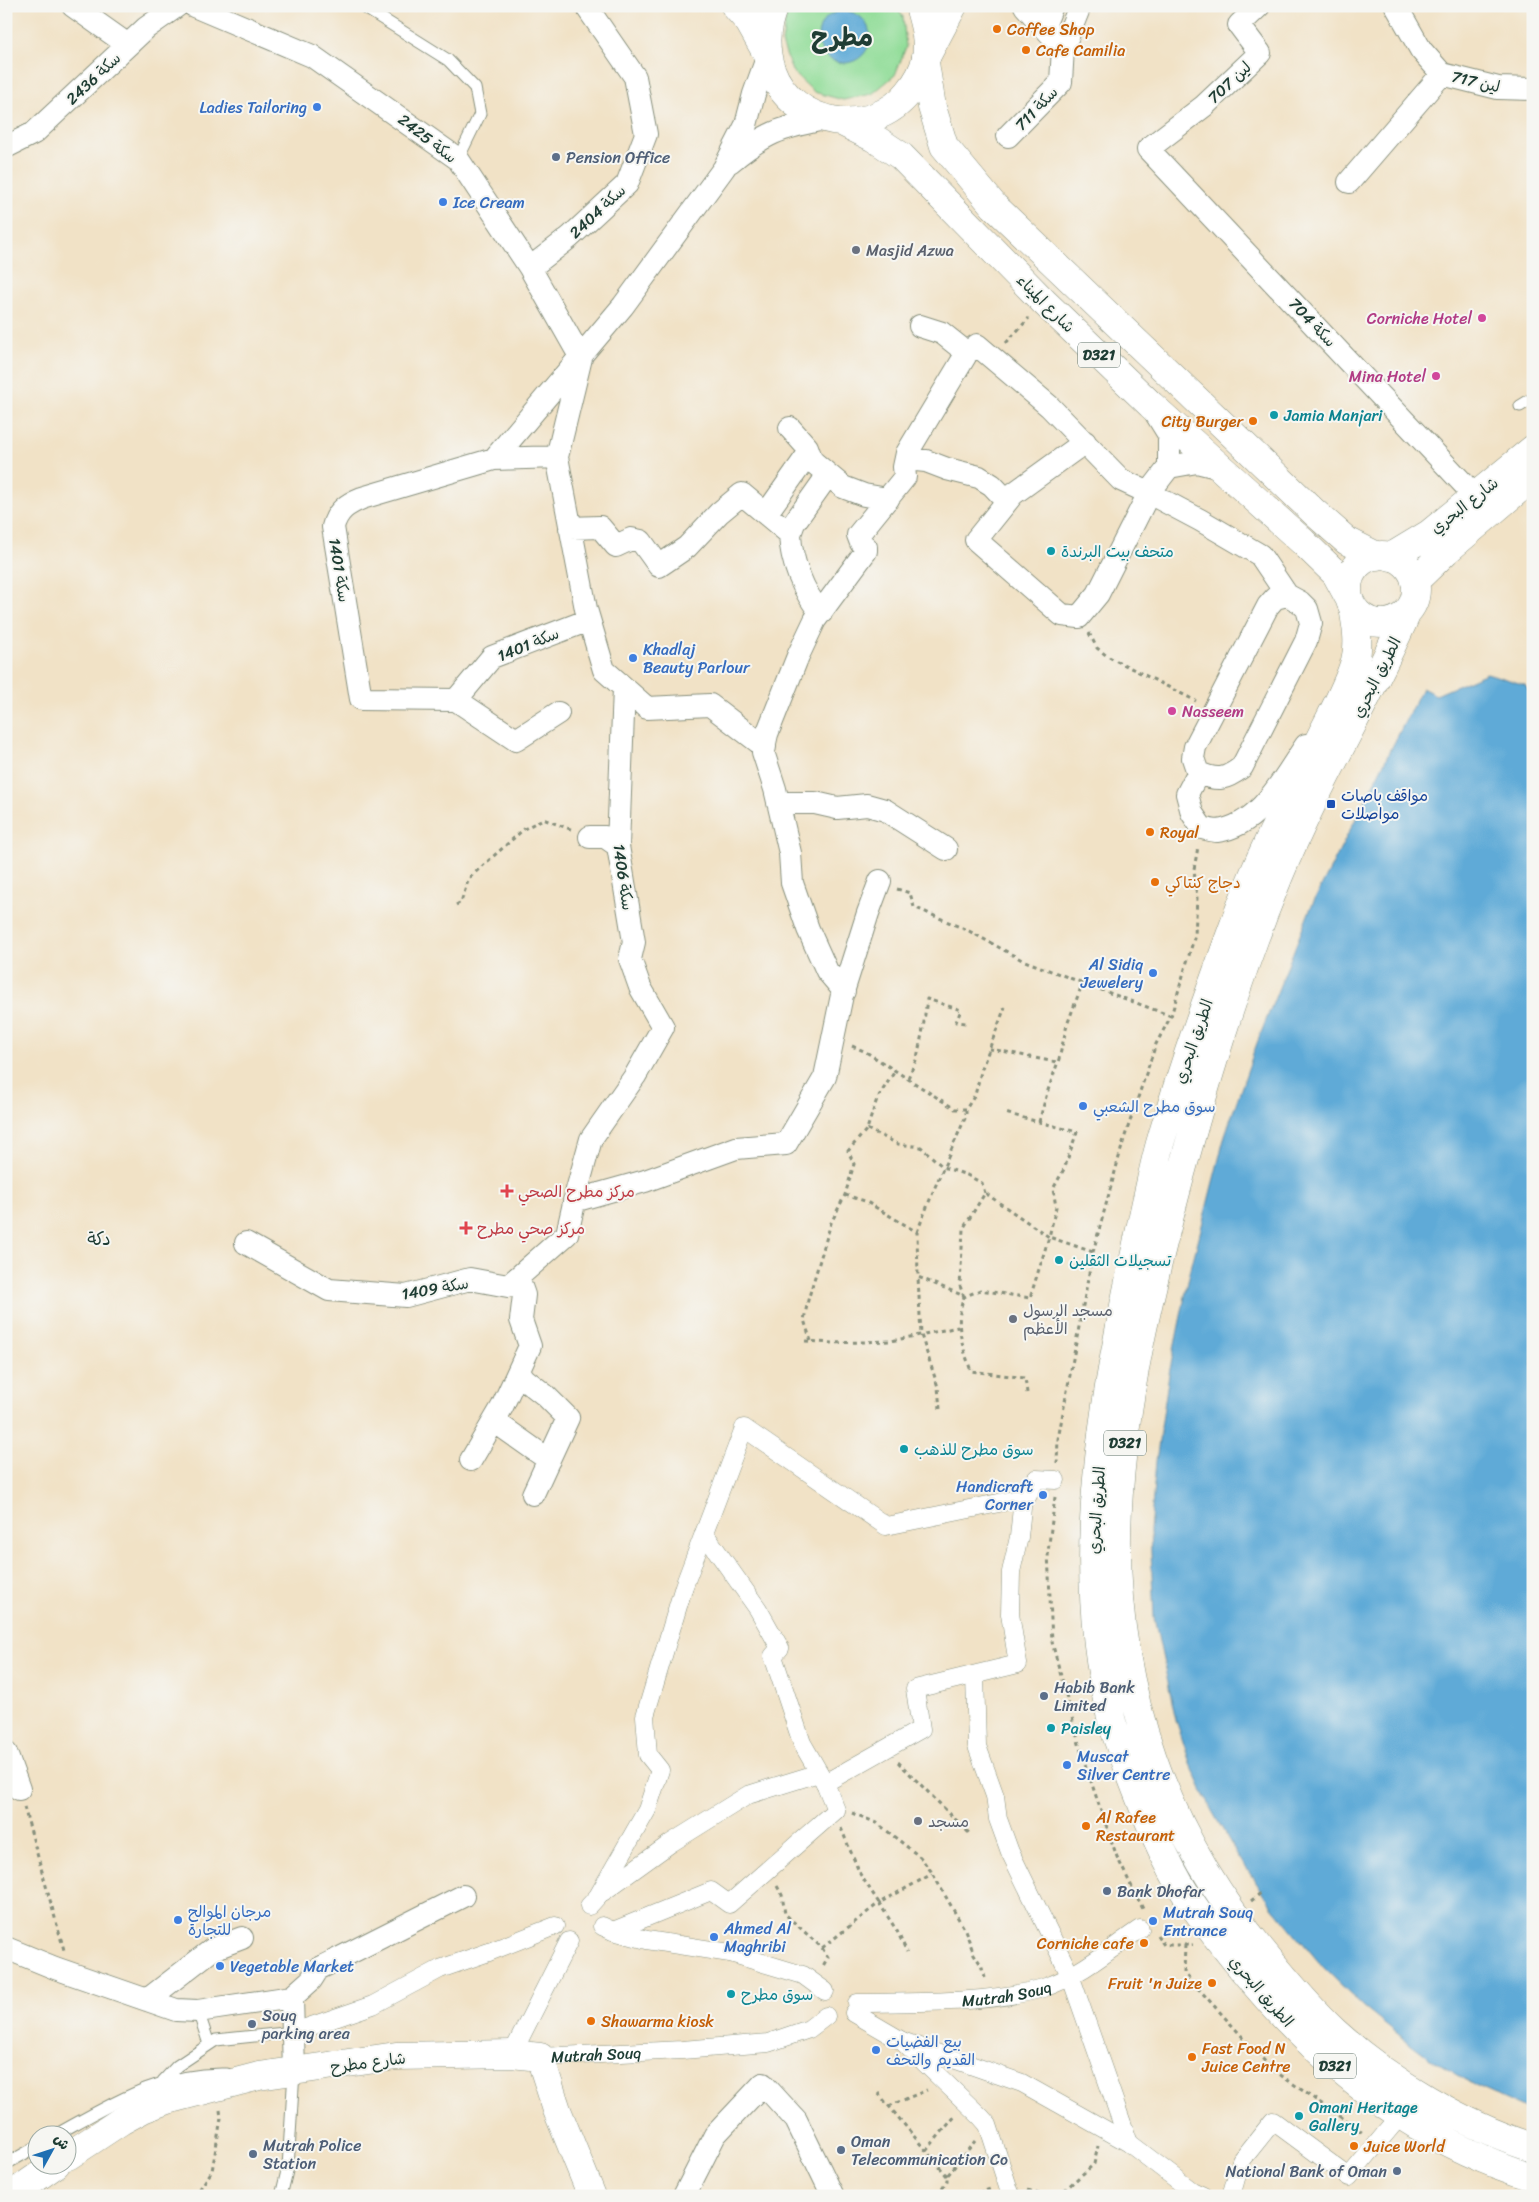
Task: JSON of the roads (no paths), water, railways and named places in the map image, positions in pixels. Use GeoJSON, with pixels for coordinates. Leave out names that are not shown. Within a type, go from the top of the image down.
{"type":"FeatureCollection","features":[{"type":"Feature","properties":{"kind":"main road","name":"D321"},"geometry":{"type":"LineString","coordinates":[[735,6],[749,22],[767,56],[775,79],[787,97],[804,110],[833,121],[864,121],[885,113],[902,100],[916,83],[925,60],[926,29],[918,6]]}},
{"type":"Feature","properties":{"kind":"main road","name":"D321"},"geometry":{"type":"LineString","coordinates":[[767,56],[766,30],[774,6]]}},
{"type":"Feature","properties":{"kind":"main road"},"geometry":{"type":"LineString","coordinates":[[925,60],[953,6]]}},
{"type":"Feature","properties":{"kind":"main road","name":"شارع الميناء"},"geometry":{"type":"LineString","coordinates":[[925,60],[932,107],[944,146],[994,206],[1314,512],[1347,541],[1384,556]]}},
{"type":"Feature","properties":{"kind":"main road","name":"شارع الميناء"},"geometry":{"type":"LineString","coordinates":[[833,121],[874,138],[901,156],[1044,302],[1151,405],[1336,574],[1351,602]]}},
{"type":"Feature","properties":{"kind":"main road","name":"شارع البحري"},"geometry":{"type":"LineString","coordinates":[[1384,556],[1429,534],[1533,449]]}},
{"type":"Feature","properties":{"kind":"main road","name":"شارع البحري"},"geometry":{"type":"LineString","coordinates":[[1415,581],[1446,551],[1533,477]]}},
{"type":"Feature","properties":{"kind":"main road","name":"D321"},"geometry":{"type":"LineString","coordinates":[[1384,556],[1406,566],[1415,581],[1415,598],[1407,613],[1399,620],[1379,624],[1360,615],[1351,602],[1348,586],[1351,575],[1357,566],[1366,559],[1384,556]]}},
{"type":"Feature","properties":{"kind":"main road","name":"الطريق البحري"},"geometry":{"type":"LineString","coordinates":[[1351,602],[1357,633],[1356,659],[1338,702],[1254,871],[1196,1028],[1159,1145],[1128,1281],[1109,1381],[1097,1475],[1092,1534],[1094,1612],[1100,1664],[1113,1726],[1157,1840],[1186,1895],[1219,1940],[1276,2009],[1317,2050],[1360,2088],[1400,2116],[1450,2143],[1507,2169],[1533,2177]]}},
{"type":"Feature","properties":{"kind":"main road","name":"الطريق البحري"},"geometry":{"type":"LineString","coordinates":[[1407,613],[1387,659],[1356,714],[1280,873],[1222,1029],[1198,1113],[1158,1263],[1135,1369],[1123,1453],[1117,1533],[1122,1626],[1129,1676],[1143,1730],[1158,1775],[1182,1827],[1207,1874],[1242,1926],[1298,1994],[1336,2033],[1375,2064],[1416,2092],[1465,2119],[1513,2141],[1533,2147]]}},
{"type":"Feature","properties":{"kind":"main road","name":"شارع مطرح"},"geometry":{"type":"LineString","coordinates":[[78,2149],[120,2121],[167,2100],[259,2076],[396,2056],[512,2054],[540,2057]]}},
{"type":"Feature","properties":{"kind":"main road"},"geometry":{"type":"LineString","coordinates":[[540,2057],[557,2110],[592,2196]]}},
{"type":"Feature","properties":{"kind":"main road"},"geometry":{"type":"LineString","coordinates":[[10,2196],[42,2174]]}},
{"type":"Feature","properties":{"kind":"street"},"geometry":{"type":"LineString","coordinates":[[72,6],[128,45]]}},
{"type":"Feature","properties":{"kind":"street","name":"سكة 2436"},"geometry":{"type":"LineString","coordinates":[[6,147],[34,133],[146,28],[177,6]]}},
{"type":"Feature","properties":{"kind":"street","name":"سكة 2425"},"geometry":{"type":"LineString","coordinates":[[194,6],[312,56],[458,159],[530,268],[581,358]]}},
{"type":"Feature","properties":{"kind":"street","name":"سكة 2404"},"geometry":{"type":"LineString","coordinates":[[530,268],[570,237],[627,184],[646,134],[635,77],[586,6]]}},
{"type":"Feature","properties":{"kind":"street"},"geometry":{"type":"LineString","coordinates":[[1025,6],[1048,16],[1063,48]]}},
{"type":"Feature","properties":{"kind":"street","name":"711 سكة"},"geometry":{"type":"LineString","coordinates":[[1008,136],[1061,82],[1063,48],[1080,6]]}},
{"type":"Feature","properties":{"kind":"street","name":"لين 707"},"geometry":{"type":"LineString","coordinates":[[1148,149],[1204,106],[1260,53],[1239,25],[1259,6]]}},
{"type":"Feature","properties":{"kind":"street","name":"لين 717"},"geometry":{"type":"LineString","coordinates":[[1396,6],[1421,50],[1442,74],[1498,88],[1533,89]]}},
{"type":"Feature","properties":{"kind":"street"},"geometry":{"type":"LineString","coordinates":[[494,459],[623,306],[724,168],[746,125],[767,56]]}},
{"type":"Feature","properties":{"kind":"street"},"geometry":{"type":"LineString","coordinates":[[1349,182],[1442,74]]}},
{"type":"Feature","properties":{"kind":"street"},"geometry":{"type":"LineString","coordinates":[[724,168],[751,145],[769,134],[787,127],[833,121]]}},
{"type":"Feature","properties":{"kind":"street","name":"سكة 704"},"geometry":{"type":"LineString","coordinates":[[1148,149],[1476,497]]}},
{"type":"Feature","properties":{"kind":"street"},"geometry":{"type":"LineString","coordinates":[[920,326],[942,333],[967,353]]}},
{"type":"Feature","properties":{"kind":"street"},"geometry":{"type":"LineString","coordinates":[[844,991],[827,971],[792,883],[790,853],[763,752],[764,747],[798,656],[820,613],[863,557],[866,547],[861,543],[858,535],[905,477],[904,466],[907,453],[967,353],[977,345],[1049,406],[1121,480],[1149,493],[1260,555],[1287,596],[1300,602],[1307,609],[1311,623],[1306,641],[1242,767],[1229,778],[1212,778],[1198,773]]}},
{"type":"Feature","properties":{"kind":"street"},"geometry":{"type":"LineString","coordinates":[[581,358],[557,457],[589,620],[604,670],[647,708],[710,705],[764,747]]}},
{"type":"Feature","properties":{"kind":"street"},"geometry":{"type":"LineString","coordinates":[[1151,405],[1169,435],[1170,467]]}},
{"type":"Feature","properties":{"kind":"street"},"geometry":{"type":"LineString","coordinates":[[790,428],[807,447],[812,461],[843,487],[888,499]]}},
{"type":"Feature","properties":{"kind":"street"},"geometry":{"type":"LineString","coordinates":[[1085,442],[1013,494],[976,540],[1062,616],[1079,617],[1098,594],[1149,493],[1170,467],[1197,462],[1221,468]]}},
{"type":"Feature","properties":{"kind":"street"},"geometry":{"type":"LineString","coordinates":[[766,514],[809,453]]}},
{"type":"Feature","properties":{"kind":"street","name":"1401 سكة"},"geometry":{"type":"LineString","coordinates":[[456,700],[361,700],[333,527],[336,516],[351,502],[494,459],[557,457]]}},
{"type":"Feature","properties":{"kind":"street"},"geometry":{"type":"LineString","coordinates":[[906,459],[926,461],[947,469],[979,477],[992,485],[1007,501]]}},
{"type":"Feature","properties":{"kind":"street"},"geometry":{"type":"LineString","coordinates":[[820,613],[804,587],[791,552],[790,534],[794,523],[828,475]]}},
{"type":"Feature","properties":{"kind":"street"},"geometry":{"type":"LineString","coordinates":[[570,528],[600,527],[616,546],[631,540],[641,541],[659,566],[686,548],[719,513],[742,494],[790,534]]}},
{"type":"Feature","properties":{"kind":"street"},"geometry":{"type":"LineString","coordinates":[[1287,596],[1275,598],[1268,606],[1195,748],[1193,758],[1198,773],[1188,794],[1192,813],[1202,828],[1216,831],[1246,821],[1264,804],[1338,702]]}},
{"type":"Feature","properties":{"kind":"street","name":"سكة 1401"},"geometry":{"type":"LineString","coordinates":[[456,700],[492,657],[589,620]]}},
{"type":"Feature","properties":{"kind":"street","name":"1406 سكة"},"geometry":{"type":"LineString","coordinates":[[624,688],[618,846],[634,942],[630,959],[640,987],[663,1028]]}},
{"type":"Feature","properties":{"kind":"street"},"geometry":{"type":"LineString","coordinates":[[456,700],[516,740],[558,713]]}},
{"type":"Feature","properties":{"kind":"street"},"geometry":{"type":"LineString","coordinates":[[778,803],[815,803],[837,808],[867,805],[885,810],[946,849]]}},
{"type":"Feature","properties":{"kind":"street"},"geometry":{"type":"LineString","coordinates":[[590,837],[606,837],[618,846]]}},
{"type":"Feature","properties":{"kind":"street"},"geometry":{"type":"LineString","coordinates":[[574,1201],[645,1181],[736,1148],[786,1144],[825,1077],[844,991],[868,913],[885,883]]}},
{"type":"Feature","properties":{"kind":"street","name":"1409 سكة"},"geometry":{"type":"LineString","coordinates":[[246,1243],[329,1290],[406,1296],[470,1279],[508,1286],[567,1234],[591,1139],[635,1076],[663,1028]]}},
{"type":"Feature","properties":{"kind":"street"},"geometry":{"type":"LineString","coordinates":[[471,1460],[494,1421],[530,1346],[521,1320],[524,1295],[518,1278]]}},
{"type":"Feature","properties":{"kind":"street"},"geometry":{"type":"LineString","coordinates":[[518,1374],[546,1396],[568,1418],[534,1494]]}},
{"type":"Feature","properties":{"kind":"street"},"geometry":{"type":"LineString","coordinates":[[494,1421],[549,1460]]}},
{"type":"Feature","properties":{"kind":"street"},"geometry":{"type":"LineString","coordinates":[[1023,1498],[1019,1537],[1011,1572],[1010,1614],[1018,1664],[915,1690],[921,1729],[886,1749],[822,1778],[748,1795],[670,1843],[593,1901],[647,1810],[660,1770],[648,1755],[645,1716],[684,1586],[744,1428],[886,1526],[1027,1497],[1036,1479],[1056,1480]]}},
{"type":"Feature","properties":{"kind":"street"},"geometry":{"type":"LineString","coordinates":[[704,1533],[758,1609],[780,1648],[773,1656],[802,1743],[822,1778],[836,1810],[729,1904],[710,1891],[608,1929],[647,1940],[730,1953],[803,1975],[825,1992]]}},
{"type":"Feature","properties":{"kind":"street"},"geometry":{"type":"LineString","coordinates":[[975,1675],[977,1746],[995,1796],[998,1819],[1010,1852],[1070,1975],[1129,2143]]}},
{"type":"Feature","properties":{"kind":"street"},"geometry":{"type":"LineString","coordinates":[[6,1753],[19,1789]]}},
{"type":"Feature","properties":{"kind":"street"},"geometry":{"type":"LineString","coordinates":[[6,1948],[55,1968],[176,2010],[198,2011],[292,1997],[311,1980],[318,1970],[463,1896]]}},
{"type":"Feature","properties":{"kind":"street"},"geometry":{"type":"LineString","coordinates":[[294,2032],[373,2005],[440,1970],[555,1926]]}},
{"type":"Feature","properties":{"kind":"street","name":"Mutrah Souq"},"geometry":{"type":"LineString","coordinates":[[1011,2196],[988,2125],[902,2041],[856,2008],[986,1998],[1043,1988],[1070,1975],[1140,1929]]}},
{"type":"Feature","properties":{"kind":"street"},"geometry":{"type":"LineString","coordinates":[[147,2000],[213,1949],[242,1938]]}},
{"type":"Feature","properties":{"kind":"street"},"geometry":{"type":"LineString","coordinates":[[512,2054],[569,1941]]}},
{"type":"Feature","properties":{"kind":"street"},"geometry":{"type":"LineString","coordinates":[[292,1997],[294,2072]]}},
{"type":"Feature","properties":{"kind":"street","name":"Mutrah Souq"},"geometry":{"type":"LineString","coordinates":[[540,2057],[682,2050],[768,2043],[809,2029],[826,2016]]}},
{"type":"Feature","properties":{"kind":"street"},"geometry":{"type":"LineString","coordinates":[[902,2041],[1022,2083],[1129,2143],[1192,2192],[1203,2196]]}},
{"type":"Feature","properties":{"kind":"street"},"geometry":{"type":"LineString","coordinates":[[684,2196],[715,2135],[763,2084],[796,2120],[834,2196]]}},
{"type":"Feature","properties":{"kind":"street"},"geometry":{"type":"LineString","coordinates":[[1231,2196],[1241,2161],[1273,2121],[1349,2177],[1400,2116]]}},
{"type":"Feature","properties":{"kind":"lane"},"geometry":{"type":"LineString","coordinates":[[362,6],[448,60],[475,88],[480,114],[458,159]]}},
{"type":"Feature","properties":{"kind":"lane"},"geometry":{"type":"LineString","coordinates":[[1520,406],[1533,398]]}},
{"type":"Feature","properties":{"kind":"lane"},"geometry":{"type":"LineString","coordinates":[[198,2011],[209,2044]]}},
{"type":"Feature","properties":{"kind":"lane"},"geometry":{"type":"LineString","coordinates":[[163,2081],[177,2066],[216,2040],[294,2032]]}},
{"type":"Feature","properties":{"kind":"lane"},"geometry":{"type":"LineString","coordinates":[[281,2196],[288,2166],[294,2072]]}},
{"type":"Feature","properties":{"kind":"lane"},"geometry":{"type":"LineString","coordinates":[[75,2124],[115,2101],[163,2081],[202,2074],[259,2076]]}},
{"type":"Feature","properties":{"kind":"lane"},"geometry":{"type":"LineString","coordinates":[[6,2164],[28,2152]]}},
{"type":"Feature","properties":{"kind":"water"},"geometry":{"type":"Polygon","coordinates":[[[844,11],[854,13],[862,19],[868,27],[870,37],[868,47],[862,55],[854,61],[844,63],[834,61],[826,55],[820,47],[818,37],[820,27],[826,19],[834,13],[844,11]]]}},
{"type":"Feature","properties":{"kind":"water"},"geometry":{"type":"Polygon","coordinates":[[[1487,673],[1525,685],[1533,697],[1533,2112],[1475,2086],[1434,2061],[1363,2006],[1323,1967],[1272,1906],[1238,1856],[1212,1811],[1190,1763],[1176,1720],[1154,1618],[1150,1531],[1156,1461],[1169,1374],[1190,1272],[1225,1135],[1257,1043],[1311,907],[1422,688],[1436,695],[1487,673]]]}},
{"type":"Feature","properties":{"kind":"place","name":"Coffee Shop"},"geometry":{"type":"Point","coordinates":[997,29]}},
{"type":"Feature","properties":{"kind":"place","name":"Cafe Camilia"},"geometry":{"type":"Point","coordinates":[1026,50]}},
{"type":"Feature","properties":{"kind":"place","name":"Ladies Tailoring"},"geometry":{"type":"Point","coordinates":[317,107]}},
{"type":"Feature","properties":{"kind":"place","name":"Pension Office"},"geometry":{"type":"Point","coordinates":[556,157]}},
{"type":"Feature","properties":{"kind":"place","name":"Ice Cream"},"geometry":{"type":"Point","coordinates":[443,202]}},
{"type":"Feature","properties":{"kind":"place","name":"Masjid Azwa"},"geometry":{"type":"Point","coordinates":[856,250]}},
{"type":"Feature","properties":{"kind":"place","name":"Corniche Hotel"},"geometry":{"type":"Point","coordinates":[1482,318]}},
{"type":"Feature","properties":{"kind":"place","name":"Mina Hotel"},"geometry":{"type":"Point","coordinates":[1436,376]}},
{"type":"Feature","properties":{"kind":"place","name":"Jamia Manjari"},"geometry":{"type":"Point","coordinates":[1274,415]}},
{"type":"Feature","properties":{"kind":"place","name":"City Burger"},"geometry":{"type":"Point","coordinates":[1253,421]}},
{"type":"Feature","properties":{"kind":"place","name":"متحف بيت البرندة"},"geometry":{"type":"Point","coordinates":[1051,551]}},
{"type":"Feature","properties":{"kind":"place","name":"Khadlaj Beauty Parlour"},"geometry":{"type":"Point","coordinates":[633,658]}},
{"type":"Feature","properties":{"kind":"place","name":"Nasseem"},"geometry":{"type":"Point","coordinates":[1172,711]}},
{"type":"Feature","properties":{"kind":"place","name":"مواقف باصات مواصلات"},"geometry":{"type":"Point","coordinates":[1331,804]}},
{"type":"Feature","properties":{"kind":"place","name":"Royal"},"geometry":{"type":"Point","coordinates":[1150,832]}},
{"type":"Feature","properties":{"kind":"place","name":"دجاج كنتاكي"},"geometry":{"type":"Point","coordinates":[1155,882]}},
{"type":"Feature","properties":{"kind":"place","name":"Al Sidiq Jewelery"},"geometry":{"type":"Point","coordinates":[1153,973]}},
{"type":"Feature","properties":{"kind":"place","name":"سوق مطرح الشعبي"},"geometry":{"type":"Point","coordinates":[1083,1106]}},
{"type":"Feature","properties":{"kind":"place","name":"مركز مطرح الصحي"},"geometry":{"type":"Point","coordinates":[507,1191]}},
{"type":"Feature","properties":{"kind":"place","name":"مركز صحي مطرح"},"geometry":{"type":"Point","coordinates":[466,1228]}},
{"type":"Feature","properties":{"kind":"place","name":"تسجيلات الثقلين"},"geometry":{"type":"Point","coordinates":[1059,1260]}},
{"type":"Feature","properties":{"kind":"place","name":"مسجد الرسول الأعظم"},"geometry":{"type":"Point","coordinates":[1013,1319]}},
{"type":"Feature","properties":{"kind":"place","name":"سوق مطرح للذهب"},"geometry":{"type":"Point","coordinates":[904,1449]}},
{"type":"Feature","properties":{"kind":"place","name":"Handicraft Corner"},"geometry":{"type":"Point","coordinates":[1043,1495]}},
{"type":"Feature","properties":{"kind":"place","name":"Habib Bank Limited"},"geometry":{"type":"Point","coordinates":[1044,1696]}},
{"type":"Feature","properties":{"kind":"place","name":"Paisley"},"geometry":{"type":"Point","coordinates":[1051,1728]}},
{"type":"Feature","properties":{"kind":"place","name":"Muscat Silver Centre"},"geometry":{"type":"Point","coordinates":[1067,1765]}},
{"type":"Feature","properties":{"kind":"place","name":"مسجد"},"geometry":{"type":"Point","coordinates":[918,1821]}},
{"type":"Feature","properties":{"kind":"place","name":"Al Rafee Restaurant"},"geometry":{"type":"Point","coordinates":[1086,1826]}},
{"type":"Feature","properties":{"kind":"place","name":"Bank Dhofar"},"geometry":{"type":"Point","coordinates":[1107,1891]}},
{"type":"Feature","properties":{"kind":"place","name":"مرجان الموالح للتجارة"},"geometry":{"type":"Point","coordinates":[178,1920]}},
{"type":"Feature","properties":{"kind":"place","name":"Mutrah Souq Entrance"},"geometry":{"type":"Point","coordinates":[1153,1921]}},
{"type":"Feature","properties":{"kind":"place","name":"Ahmed Al Maghribi"},"geometry":{"type":"Point","coordinates":[714,1937]}},
{"type":"Feature","properties":{"kind":"place","name":"Corniche cafe"},"geometry":{"type":"Point","coordinates":[1144,1943]}},
{"type":"Feature","properties":{"kind":"place","name":"Vegetable Market"},"geometry":{"type":"Point","coordinates":[220,1966]}},
{"type":"Feature","properties":{"kind":"place","name":"Fruit 'n Juize"},"geometry":{"type":"Point","coordinates":[1212,1983]}},
{"type":"Feature","properties":{"kind":"place","name":"سوق مطرح"},"geometry":{"type":"Point","coordinates":[731,1994]}},
{"type":"Feature","properties":{"kind":"place","name":"Shawarma kiosk"},"geometry":{"type":"Point","coordinates":[591,2021]}},
{"type":"Feature","properties":{"kind":"place","name":"Souq parking area"},"geometry":{"type":"Point","coordinates":[252,2024]}},
{"type":"Feature","properties":{"kind":"place","name":"بيع الفضيات القديم والتحف"},"geometry":{"type":"Point","coordinates":[876,2050]}},
{"type":"Feature","properties":{"kind":"place","name":"Fast Food N Juice Centre"},"geometry":{"type":"Point","coordinates":[1192,2057]}},
{"type":"Feature","properties":{"kind":"place","name":"Omani Heritage Gallery"},"geometry":{"type":"Point","coordinates":[1299,2116]}},
{"type":"Feature","properties":{"kind":"place","name":"Juice World"},"geometry":{"type":"Point","coordinates":[1354,2146]}},
{"type":"Feature","properties":{"kind":"place","name":"Oman Telecommunication Co"},"geometry":{"type":"Point","coordinates":[841,2150]}},
{"type":"Feature","properties":{"kind":"place","name":"Mutrah Police Station"},"geometry":{"type":"Point","coordinates":[253,2154]}},
{"type":"Feature","properties":{"kind":"place","name":"National Bank of Oman"},"geometry":{"type":"Point","coordinates":[1397,2171]}},
{"type":"Feature","properties":{"kind":"district","name":"مطرح"},"geometry":{"type":"Point","coordinates":[842,37]}},
{"type":"Feature","properties":{"kind":"district","name":"دكة"},"geometry":{"type":"Point","coordinates":[99,1239]}}]}
